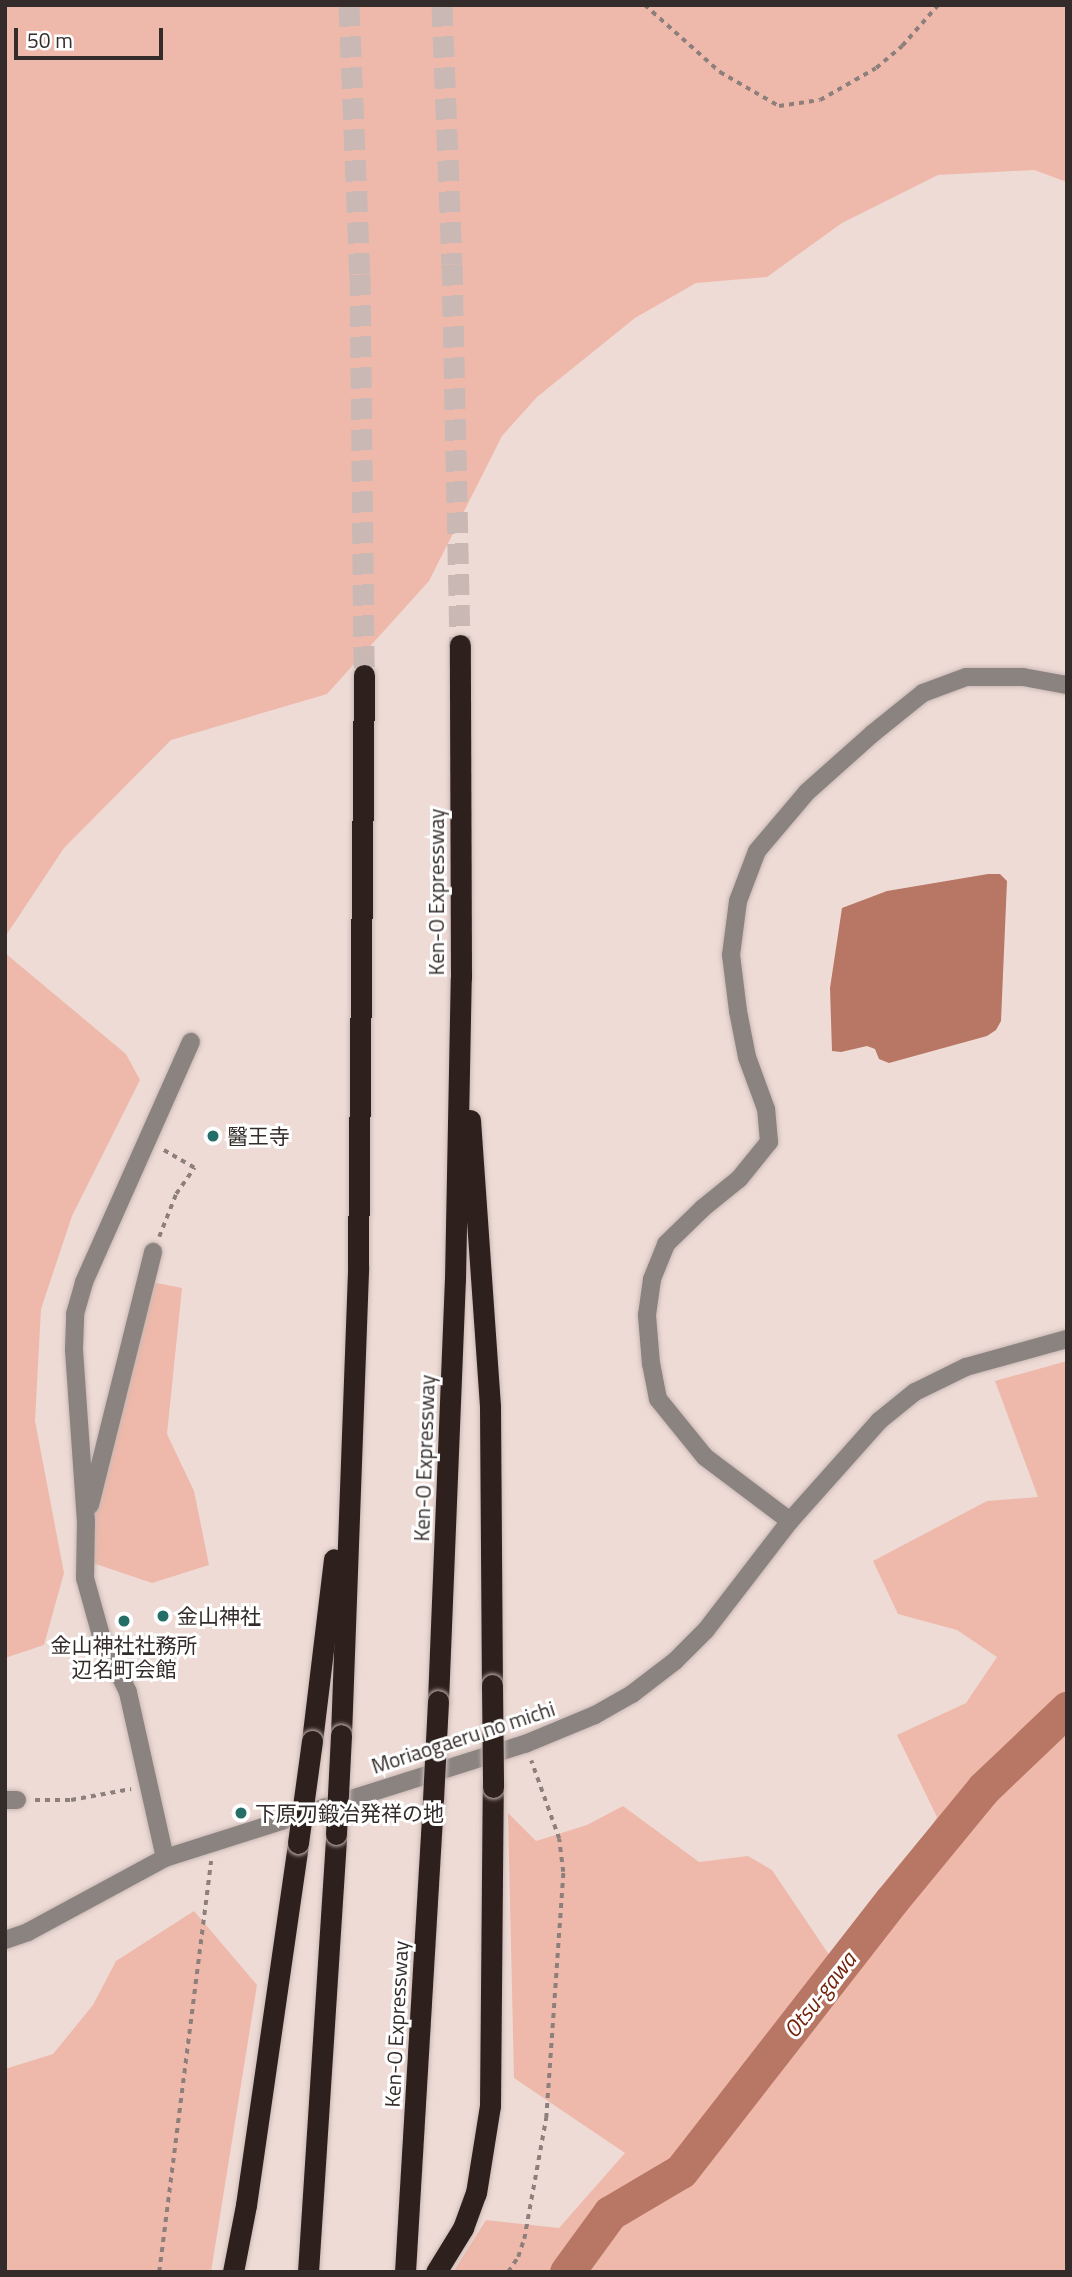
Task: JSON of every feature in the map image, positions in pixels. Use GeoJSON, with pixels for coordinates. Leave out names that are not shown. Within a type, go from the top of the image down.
{"type":"FeatureCollection","features":[{"type":"Feature","properties":{"kind":"highway","name":"Ken-O Expressway"},"geometry":{"type":"LineString","coordinates":[[405,2272],[438,1701],[455,1279],[461,978],[460,645]]}},
{"type":"Feature","properties":{"kind":"highway"},"geometry":{"type":"LineString","coordinates":[[308,2272],[341,1735],[358,1266],[364,675]]}},
{"type":"Feature","properties":{"kind":"highway"},"geometry":{"type":"LineString","coordinates":[[441,2265],[463,2228],[476,2193],[490,2106],[493,1787],[490,1406],[461,978]]}},
{"type":"Feature","properties":{"kind":"highway"},"geometry":{"type":"LineString","coordinates":[[233,2272],[246,2205],[331,1601],[348,1357],[358,1266]]}},
{"type":"Feature","properties":{"kind":"street"},"geometry":{"type":"LineString","coordinates":[[790,1521],[705,1457],[658,1399],[651,1364],[647,1315],[652,1279],[666,1244],[703,1208],[739,1179],[769,1142],[766,1109],[747,1058],[735,989],[731,956],[738,901],[757,851],[807,792],[923,693],[966,677],[1023,677],[1067,685]]}},
{"type":"Feature","properties":{"kind":"street"},"geometry":{"type":"LineString","coordinates":[[165,1857],[128,1692],[102,1639],[85,1578],[86,1522],[74,1349],[75,1314],[84,1282],[191,1042]]}},
{"type":"Feature","properties":{"kind":"street"},"geometry":{"type":"LineString","coordinates":[[86,1522],[153,1252]]}},
{"type":"Feature","properties":{"kind":"street","name":"Moriaogaeru no michi"},"geometry":{"type":"LineString","coordinates":[[5,1940],[28,1932],[165,1857],[525,1744],[605,1710],[632,1694],[675,1661],[706,1630],[790,1521],[879,1421],[915,1392],[966,1367],[1067,1339]]}},
{"type":"Feature","properties":{"kind":"path"},"geometry":{"type":"LineString","coordinates":[[645,5],[720,72],[779,106],[820,100],[876,68],[902,46],[938,5]]}},
{"type":"Feature","properties":{"kind":"path"},"geometry":{"type":"LineString","coordinates":[[147,1140],[194,1168],[176,1194],[163,1224]]}},
{"type":"Feature","properties":{"kind":"path"},"geometry":{"type":"LineString","coordinates":[[508,2272],[524,2239],[546,2118],[563,1872],[559,1839],[525,1744]]}},
{"type":"Feature","properties":{"kind":"path"},"geometry":{"type":"LineString","coordinates":[[11,1800],[71,1800],[147,1786]]}},
{"type":"Feature","properties":{"kind":"path"},"geometry":{"type":"LineString","coordinates":[[159,2272],[213,1841]]}},
{"type":"Feature","properties":{"kind":"shaded area"},"geometry":{"type":"Polygon","coordinates":[[[5,5],[1067,5],[1067,182],[1034,170],[938,175],[842,223],[767,277],[696,283],[635,318],[537,397],[502,436],[429,581],[327,694],[171,740],[64,848],[5,937],[5,5]]]}},
{"type":"Feature","properties":{"kind":"shaded area"},"geometry":{"type":"Polygon","coordinates":[[[1000,874],[1007,881],[1001,1021],[996,1030],[987,1036],[889,1063],[879,1059],[875,1049],[867,1046],[841,1052],[832,1051],[830,988],[842,908],[887,891],[1000,874]]]}},
{"type":"Feature","properties":{"kind":"shaded area"},"geometry":{"type":"Polygon","coordinates":[[[5,953],[126,1054],[140,1080],[72,1216],[41,1309],[35,1421],[64,1573],[44,1645],[5,1658],[5,953]]]}},
{"type":"Feature","properties":{"kind":"shaded area"},"geometry":{"type":"Polygon","coordinates":[[[152,1282],[182,1288],[167,1434],[194,1491],[209,1565],[152,1583],[93,1563],[91,1522],[152,1282]]]}},
{"type":"Feature","properties":{"kind":"shaded area"},"geometry":{"type":"Polygon","coordinates":[[[1067,1361],[1067,2272],[453,2272],[486,2220],[559,2228],[625,2153],[514,2078],[508,1813],[536,1841],[587,1825],[623,1806],[699,1862],[748,1856],[772,1870],[844,1977],[937,1817],[897,1735],[966,1703],[997,1657],[957,1630],[898,1614],[873,1561],[987,1501],[1038,1497],[995,1381],[1067,1361]]]}},
{"type":"Feature","properties":{"kind":"shaded area"},"geometry":{"type":"Polygon","coordinates":[[[194,1911],[257,1985],[211,2272],[5,2272],[5,2069],[53,2054],[93,2005],[116,1961],[194,1911]]]}},
{"type":"Feature","properties":{"kind":"waterway","name":"Otsu-gawa"},"geometry":{"type":"LineString","coordinates":[[567,2272],[610,2213],[681,2171],[892,1900],[984,1788],[1067,1709]]}},
{"type":"Feature","properties":{"kind":"tunnel"},"geometry":{"type":"LineString","coordinates":[[349,5],[360,274],[364,675]]}},
{"type":"Feature","properties":{"kind":"tunnel"},"geometry":{"type":"LineString","coordinates":[[442,5],[452,264],[460,645]]}},
{"type":"Feature","properties":{"kind":"place","name":"醫王寺"},"geometry":{"type":"Point","coordinates":[213,1136]}},
{"type":"Feature","properties":{"kind":"place","name":"金山神社"},"geometry":{"type":"Point","coordinates":[163,1616]}},
{"type":"Feature","properties":{"kind":"place","name":"金山神社社務所 辺名町会館"},"geometry":{"type":"Point","coordinates":[124,1621]}},
{"type":"Feature","properties":{"kind":"place","name":"下原刀鍛冶発祥の地"},"geometry":{"type":"Point","coordinates":[241,1813]}}]}
